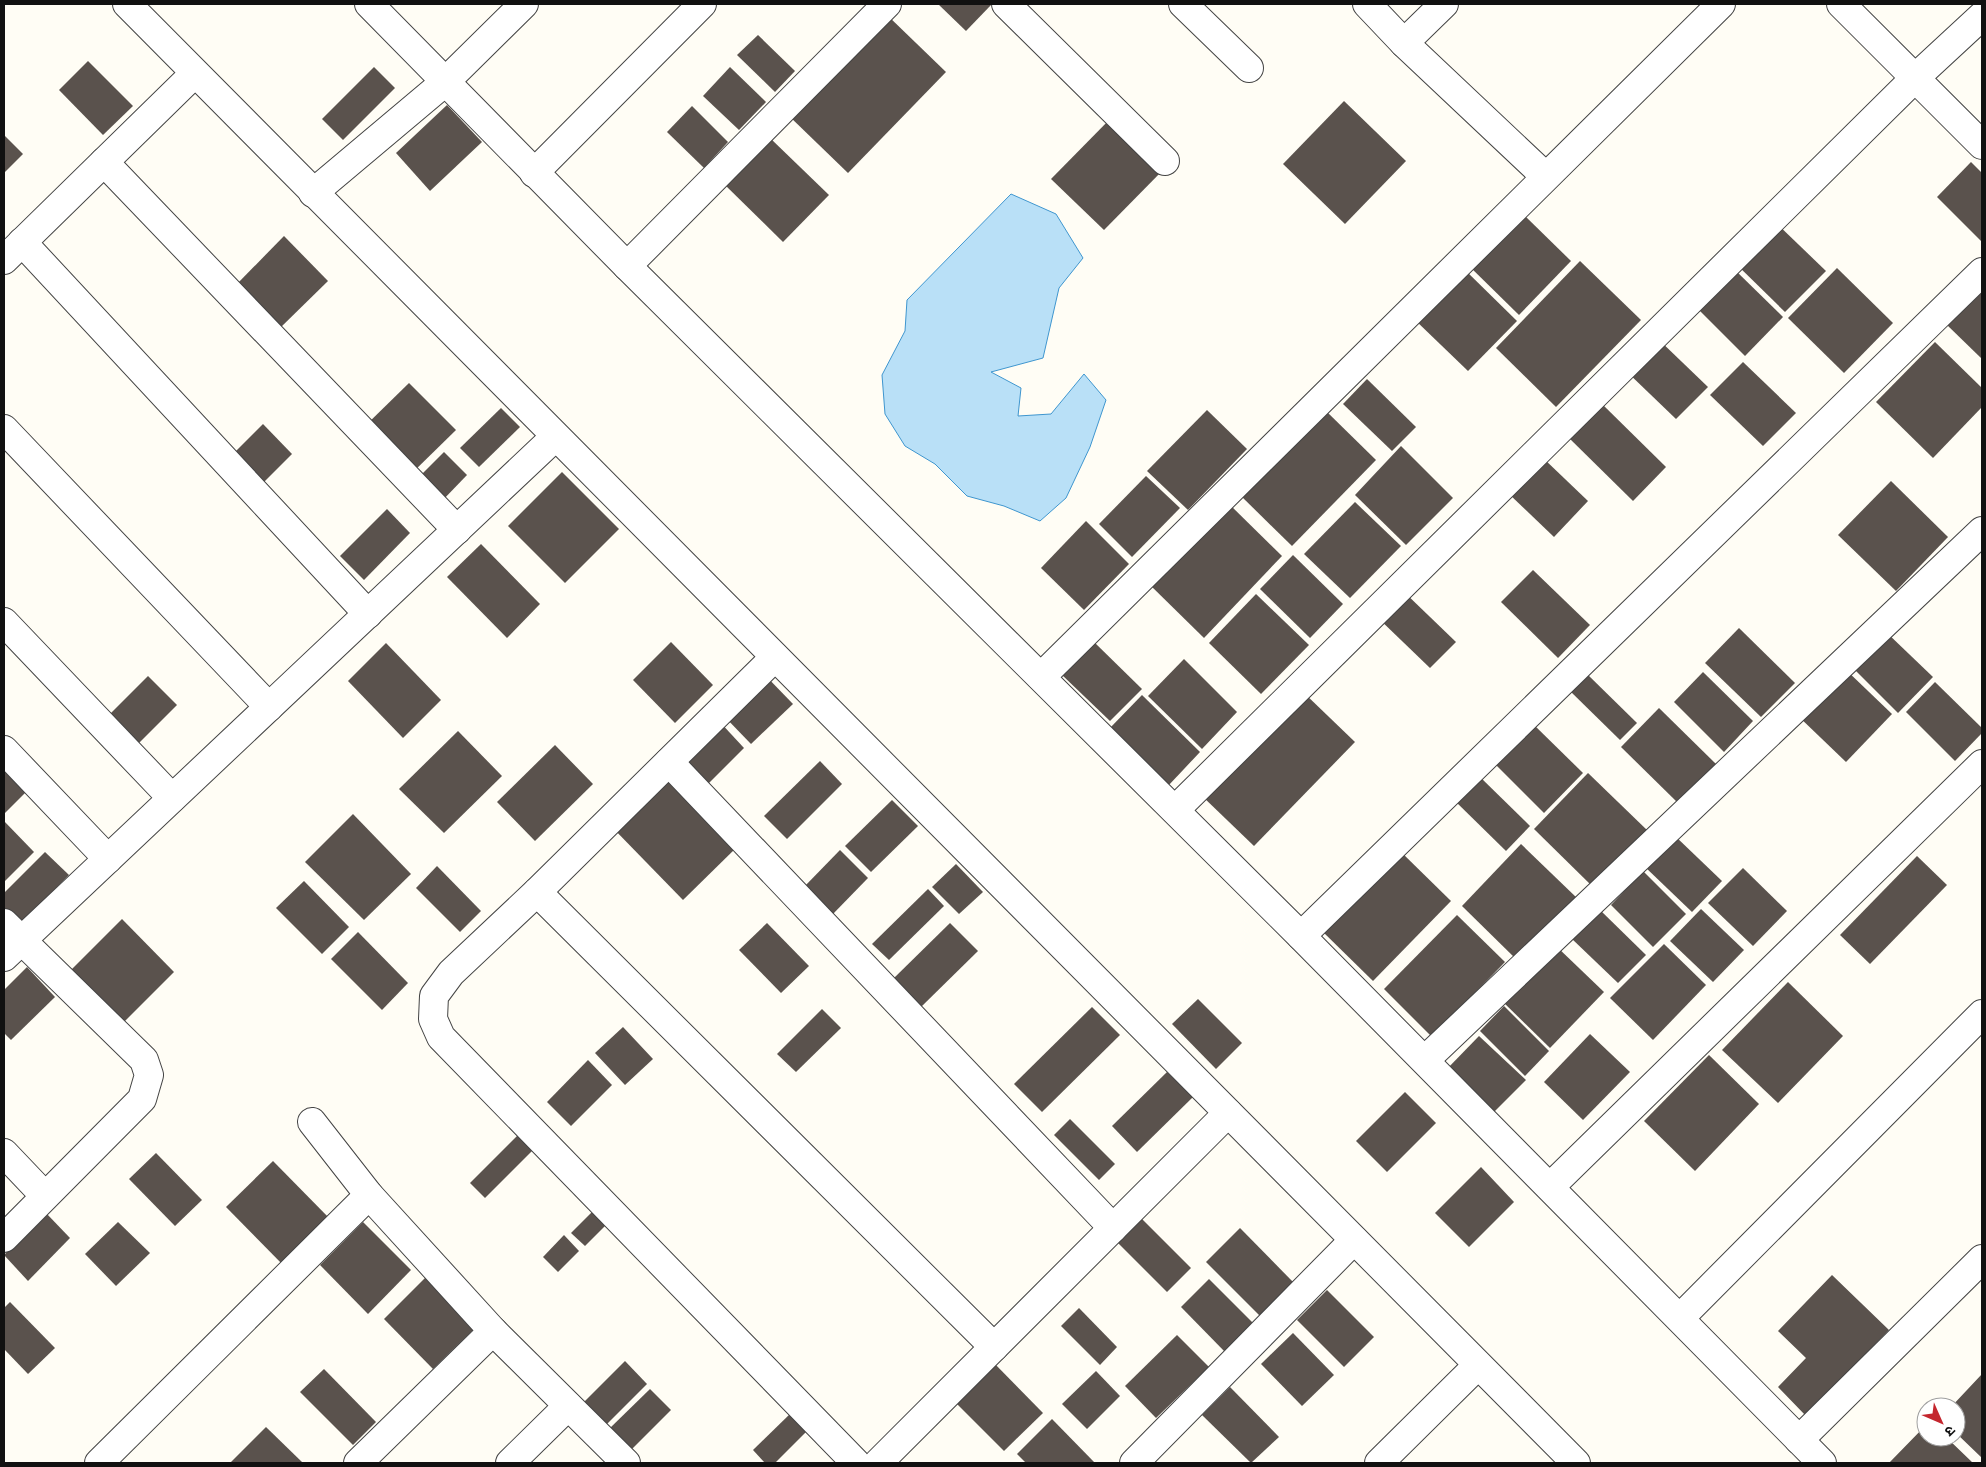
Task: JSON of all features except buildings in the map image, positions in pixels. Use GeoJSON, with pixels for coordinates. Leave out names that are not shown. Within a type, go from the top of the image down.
{"type":"FeatureCollection","features":[{"type":"Feature","properties":{"kind":"street"},"geometry":{"type":"LineString","coordinates":[[127,4],[194,74],[1576,1463]]}},
{"type":"Feature","properties":{"kind":"street"},"geometry":{"type":"LineString","coordinates":[[313,193],[445,82],[524,4]]}},
{"type":"Feature","properties":{"kind":"street"},"geometry":{"type":"LineString","coordinates":[[534,173],[702,4]]}},
{"type":"Feature","properties":{"kind":"street"},"geometry":{"type":"LineString","coordinates":[[627,266],[887,4]]}},
{"type":"Feature","properties":{"kind":"street"},"geometry":{"type":"LineString","coordinates":[[1006,4],[1165,161]]}},
{"type":"Feature","properties":{"kind":"street"},"geometry":{"type":"LineString","coordinates":[[1183,4],[1249,68]]}},
{"type":"Feature","properties":{"kind":"street"},"geometry":{"type":"LineString","coordinates":[[1367,4],[1404,44],[1545,176]]}},
{"type":"Feature","properties":{"kind":"street"},"geometry":{"type":"LineString","coordinates":[[1404,44],[1444,4]]}},
{"type":"Feature","properties":{"kind":"street"},"geometry":{"type":"LineString","coordinates":[[1041,677],[1545,176],[1721,4]]}},
{"type":"Feature","properties":{"kind":"street"},"geometry":{"type":"LineString","coordinates":[[1841,4],[1982,144]]}},
{"type":"Feature","properties":{"kind":"street"},"geometry":{"type":"LineString","coordinates":[[376,6],[445,82],[534,173],[1425,1060],[1822,1463]]}},
{"type":"Feature","properties":{"kind":"street"},"geometry":{"type":"LineString","coordinates":[[1174,810],[1915,78],[1982,16]]}},
{"type":"Feature","properties":{"kind":"street"},"geometry":{"type":"LineString","coordinates":[[194,74],[13,251],[368,614]]}},
{"type":"Feature","properties":{"kind":"street"},"geometry":{"type":"LineString","coordinates":[[104,162],[457,530]]}},
{"type":"Feature","properties":{"kind":"street"},"geometry":{"type":"LineString","coordinates":[[1301,936],[1982,272]]}},
{"type":"Feature","properties":{"kind":"street"},"geometry":{"type":"LineString","coordinates":[[4,429],[268,707]]}},
{"type":"Feature","properties":{"kind":"street"},"geometry":{"type":"LineString","coordinates":[[4,1238],[44,1195],[142,1099],[149,1076],[144,1060],[10,940],[108,859],[555,437]]}},
{"type":"Feature","properties":{"kind":"street"},"geometry":{"type":"LineString","coordinates":[[1425,1060],[1982,531]]}},
{"type":"Feature","properties":{"kind":"street"},"geometry":{"type":"LineString","coordinates":[[4,622],[172,798]]}},
{"type":"Feature","properties":{"kind":"street"},"geometry":{"type":"LineString","coordinates":[[775,657],[537,892],[451,972],[434,996],[433,1019],[441,1037],[856,1463]]}},
{"type":"Feature","properties":{"kind":"street"},"geometry":{"type":"LineString","coordinates":[[4,750],[108,859]]}},
{"type":"Feature","properties":{"kind":"street"},"geometry":{"type":"LineString","coordinates":[[669,762],[1113,1228]]}},
{"type":"Feature","properties":{"kind":"street"},"geometry":{"type":"LineString","coordinates":[[1550,1188],[1982,764]]}},
{"type":"Feature","properties":{"kind":"street"},"geometry":{"type":"LineString","coordinates":[[537,892],[994,1347]]}},
{"type":"Feature","properties":{"kind":"street"},"geometry":{"type":"LineString","coordinates":[[1680,1318],[1982,1014]]}},
{"type":"Feature","properties":{"kind":"street"},"geometry":{"type":"LineString","coordinates":[[878,1463],[1228,1113]]}},
{"type":"Feature","properties":{"kind":"street"},"geometry":{"type":"LineString","coordinates":[[312,1122],[369,1195],[493,1331],[626,1463]]}},
{"type":"Feature","properties":{"kind":"street"},"geometry":{"type":"LineString","coordinates":[[4,1153],[44,1195]]}},
{"type":"Feature","properties":{"kind":"street"},"geometry":{"type":"LineString","coordinates":[[99,1463],[369,1195]]}},
{"type":"Feature","properties":{"kind":"street"},"geometry":{"type":"LineString","coordinates":[[1134,1463],[1354,1240]]}},
{"type":"Feature","properties":{"kind":"street"},"geometry":{"type":"LineString","coordinates":[[1799,1440],[1982,1259]]}},
{"type":"Feature","properties":{"kind":"street"},"geometry":{"type":"LineString","coordinates":[[358,1463],[493,1331]]}},
{"type":"Feature","properties":{"kind":"street"},"geometry":{"type":"LineString","coordinates":[[1379,1463],[1478,1365]]}},
{"type":"Feature","properties":{"kind":"street"},"geometry":{"type":"LineString","coordinates":[[510,1463],[568,1406]]}},
{"type":"Feature","properties":{"kind":"water"},"geometry":{"type":"Polygon","coordinates":[[[1011,194],[1056,214],[1083,258],[1059,288],[1043,358],[991,372],[1021,388],[1018,416],[1051,414],[1084,374],[1106,400],[1090,447],[1066,498],[1040,521],[1004,506],[967,496],[935,464],[905,446],[885,414],[882,375],[905,331],[907,300],[1011,194]]]}}]}
